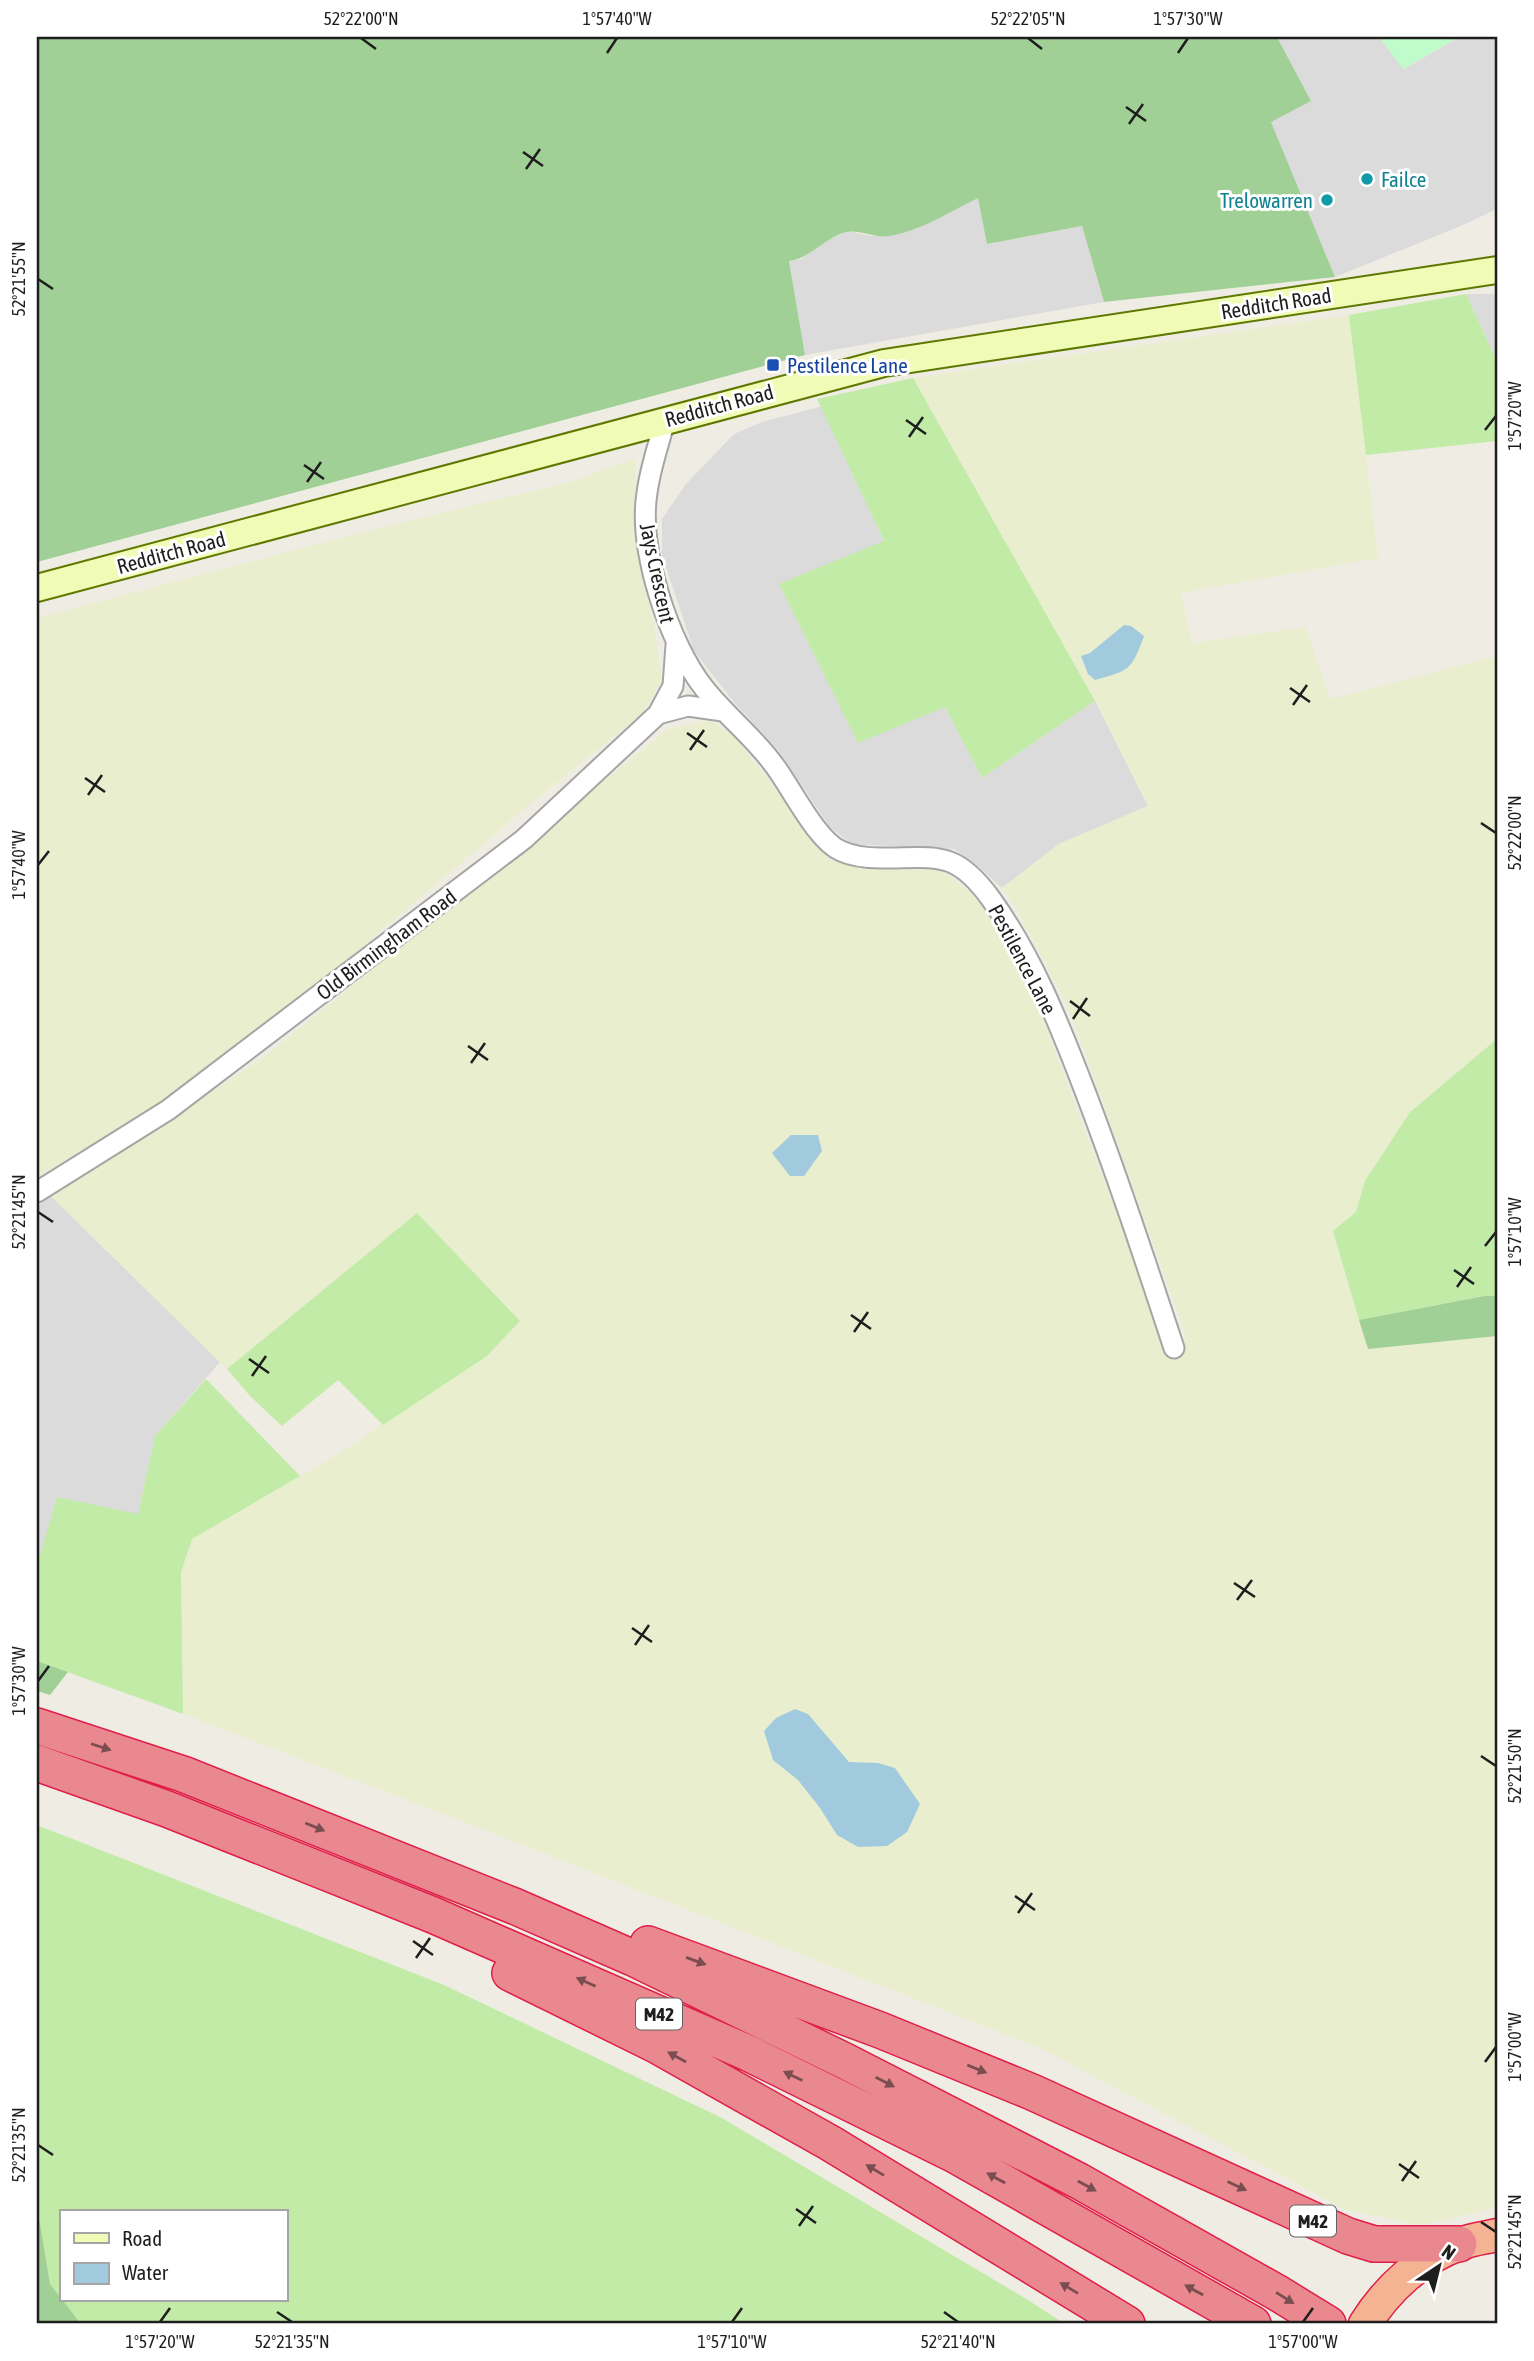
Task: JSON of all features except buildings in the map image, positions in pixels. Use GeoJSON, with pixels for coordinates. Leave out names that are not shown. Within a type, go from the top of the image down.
{"type":"FeatureCollection","features":[{"type":"Feature","properties":{"kind":"highway","name":"M42"},"geometry":{"type":"LineString","coordinates":[[37,1726],[183,1774],[514,1906],[633,1958],[845,2061],[1079,2182],[1328,2324]]}},
{"type":"Feature","properties":{"kind":"highway","name":"M42"},"geometry":{"type":"LineString","coordinates":[[37,1763],[304,1862],[433,1915],[748,2053],[955,2155],[1253,2324]]}},
{"type":"Feature","properties":{"kind":"highway","name":"M42"},"geometry":{"type":"LineString","coordinates":[[304,1862],[417,1927],[656,2045],[807,2130],[1127,2324]]}},
{"type":"Feature","properties":{"kind":"highway","name":"M42"},"geometry":{"type":"LineString","coordinates":[[514,1906],[619,1933],[880,2030],[1032,2092],[1348,2236],[1374,2244],[1476,2240]]}},
{"type":"Feature","properties":{"kind":"highway"},"geometry":{"type":"LineString","coordinates":[[1368,2319],[1393,2289],[1419,2266],[1476,2240],[1497,2221]]}},
{"type":"Feature","properties":{"kind":"main road","name":"Redditch Road"},"geometry":{"type":"LineString","coordinates":[[37,589],[884,363],[1497,270]]}},
{"type":"Feature","properties":{"kind":"street","name":"Jays Crescent"},"geometry":{"type":"LineString","coordinates":[[665,420],[646,493],[645,522],[656,583],[676,645]]}},
{"type":"Feature","properties":{"kind":"street","name":"Pestilence Lane"},"geometry":{"type":"LineString","coordinates":[[676,645],[694,676],[723,711],[772,761],[809,818],[837,850],[856,857],[931,856],[947,859],[968,872],[991,899],[1013,931],[1039,980],[1070,1052],[1111,1161],[1174,1348]]}},
{"type":"Feature","properties":{"kind":"street","name":"Old Birmingham Road"},"geometry":{"type":"LineString","coordinates":[[37,1192],[168,1110],[524,839],[658,714],[673,686],[676,645]]}},
{"type":"Feature","properties":{"kind":"street"},"geometry":{"type":"LineString","coordinates":[[658,714],[688,706],[723,711]]}},
{"type":"Feature","properties":{"kind":"shaded area"},"geometry":{"type":"Polygon","coordinates":[[[1277,37],[1379,37],[1404,69],[1459,37],[1497,37],[1497,209],[1335,277],[1270,121],[1311,101],[1277,37]]]}},
{"type":"Feature","properties":{"kind":"shaded area"},"geometry":{"type":"Polygon","coordinates":[[[978,197],[988,244],[1082,226],[1104,302],[805,355],[789,261],[801,259],[822,243],[848,231],[888,236],[916,229],[978,197]]]}},
{"type":"Feature","properties":{"kind":"shaded area"},"geometry":{"type":"Polygon","coordinates":[[[1466,294],[1497,294],[1497,361],[1466,294]]]}},
{"type":"Feature","properties":{"kind":"shaded area"},"geometry":{"type":"Polygon","coordinates":[[[823,406],[884,542],[780,584],[858,742],[945,707],[982,778],[1095,701],[1148,806],[1059,844],[1002,888],[954,849],[851,844],[829,826],[779,751],[733,701],[694,651],[662,555],[662,519],[686,484],[734,434],[762,422],[823,406]]]}},
{"type":"Feature","properties":{"kind":"shaded area"},"geometry":{"type":"Polygon","coordinates":[[[51,1196],[220,1362],[155,1436],[138,1514],[37,1566],[37,1206],[51,1196]]]}},
{"type":"Feature","properties":{"kind":"green space"},"geometry":{"type":"Polygon","coordinates":[[[37,37],[1277,37],[1311,101],[1271,122],[1335,277],[1104,302],[1082,226],[987,244],[978,198],[901,234],[883,236],[846,232],[804,256],[789,261],[805,355],[37,562],[37,37]]]}},
{"type":"Feature","properties":{"kind":"green space"},"geometry":{"type":"Polygon","coordinates":[[[1379,37],[1459,37],[1403,69],[1379,37]]]}},
{"type":"Feature","properties":{"kind":"green space"},"geometry":{"type":"Polygon","coordinates":[[[1466,294],[1497,361],[1497,441],[1366,455],[1349,315],[1466,294]]]}},
{"type":"Feature","properties":{"kind":"green space"},"geometry":{"type":"Polygon","coordinates":[[[1349,315],[1378,558],[1181,593],[1192,643],[1306,627],[1330,699],[1497,656],[1497,1039],[1410,1112],[1365,1181],[1356,1212],[1368,1349],[1497,1336],[1497,2205],[1489,2210],[1421,2225],[1346,2210],[1042,2049],[183,1714],[181,1572],[192,1539],[338,1454],[487,1356],[520,1321],[417,1213],[227,1369],[51,1196],[263,1058],[669,728],[711,721],[734,736],[830,860],[867,868],[941,870],[974,896],[996,927],[1041,1015],[1167,1346],[1187,1338],[1070,1011],[1016,908],[1002,888],[1059,844],[1148,806],[1104,717],[913,378],[1349,315]]]}},
{"type":"Feature","properties":{"kind":"green space"},"geometry":{"type":"Polygon","coordinates":[[[913,378],[1095,701],[982,778],[945,707],[858,743],[779,584],[884,541],[817,399],[913,378]]]}},
{"type":"Feature","properties":{"kind":"green space"},"geometry":{"type":"Polygon","coordinates":[[[635,459],[636,546],[653,619],[662,680],[642,714],[529,805],[335,970],[152,1108],[37,1177],[37,618],[371,530],[570,482],[635,459]]]}},
{"type":"Feature","properties":{"kind":"green space"},"geometry":{"type":"Polygon","coordinates":[[[1497,1039],[1497,1296],[1483,1296],[1359,1320],[1333,1231],[1356,1212],[1365,1181],[1410,1112],[1497,1039]]]}},
{"type":"Feature","properties":{"kind":"green space"},"geometry":{"type":"Polygon","coordinates":[[[417,1213],[520,1321],[487,1356],[383,1425],[338,1380],[282,1426],[250,1396],[227,1369],[417,1213]]]}},
{"type":"Feature","properties":{"kind":"green space"},"geometry":{"type":"Polygon","coordinates":[[[1484,1296],[1497,1296],[1497,1336],[1368,1349],[1359,1320],[1484,1296]]]}},
{"type":"Feature","properties":{"kind":"green space"},"geometry":{"type":"Polygon","coordinates":[[[206,1379],[300,1476],[192,1539],[181,1572],[183,1714],[37,1661],[37,1566],[57,1497],[138,1514],[155,1436],[206,1379]]]}},
{"type":"Feature","properties":{"kind":"green space"},"geometry":{"type":"Polygon","coordinates":[[[37,1661],[68,1672],[50,1695],[37,1691],[37,1661]]]}},
{"type":"Feature","properties":{"kind":"green space"},"geometry":{"type":"Polygon","coordinates":[[[37,1825],[444,1985],[722,2118],[1065,2324],[81,2324],[64,2302],[287,2302],[287,2210],[60,2210],[60,2298],[50,2284],[37,2217],[37,1825]]]}},
{"type":"Feature","properties":{"kind":"green space"},"geometry":{"type":"Polygon","coordinates":[[[37,2217],[50,2284],[60,2297],[60,2302],[64,2302],[81,2324],[37,2324],[37,2217]]]}},
{"type":"Feature","properties":{"kind":"water"},"geometry":{"type":"Polygon","coordinates":[[[1124,625],[1131,626],[1144,636],[1136,656],[1122,671],[1095,680],[1088,674],[1081,656],[1090,653],[1124,625]]]}},
{"type":"Feature","properties":{"kind":"water"},"geometry":{"type":"Polygon","coordinates":[[[791,1135],[818,1135],[822,1151],[804,1176],[790,1176],[772,1153],[791,1135]]]}},
{"type":"Feature","properties":{"kind":"water"},"geometry":{"type":"Polygon","coordinates":[[[795,1709],[808,1714],[849,1762],[878,1763],[895,1768],[920,1804],[907,1832],[887,1846],[858,1847],[837,1835],[798,1780],[773,1760],[764,1731],[776,1718],[795,1709]]]}},
{"type":"Feature","properties":{"kind":"place","name":"Failce"},"geometry":{"type":"Point","coordinates":[1367,179]}},
{"type":"Feature","properties":{"kind":"place","name":"Trelowarren"},"geometry":{"type":"Point","coordinates":[1327,200]}},
{"type":"Feature","properties":{"kind":"place","name":"Pestilence Lane"},"geometry":{"type":"Point","coordinates":[773,365]}}]}
